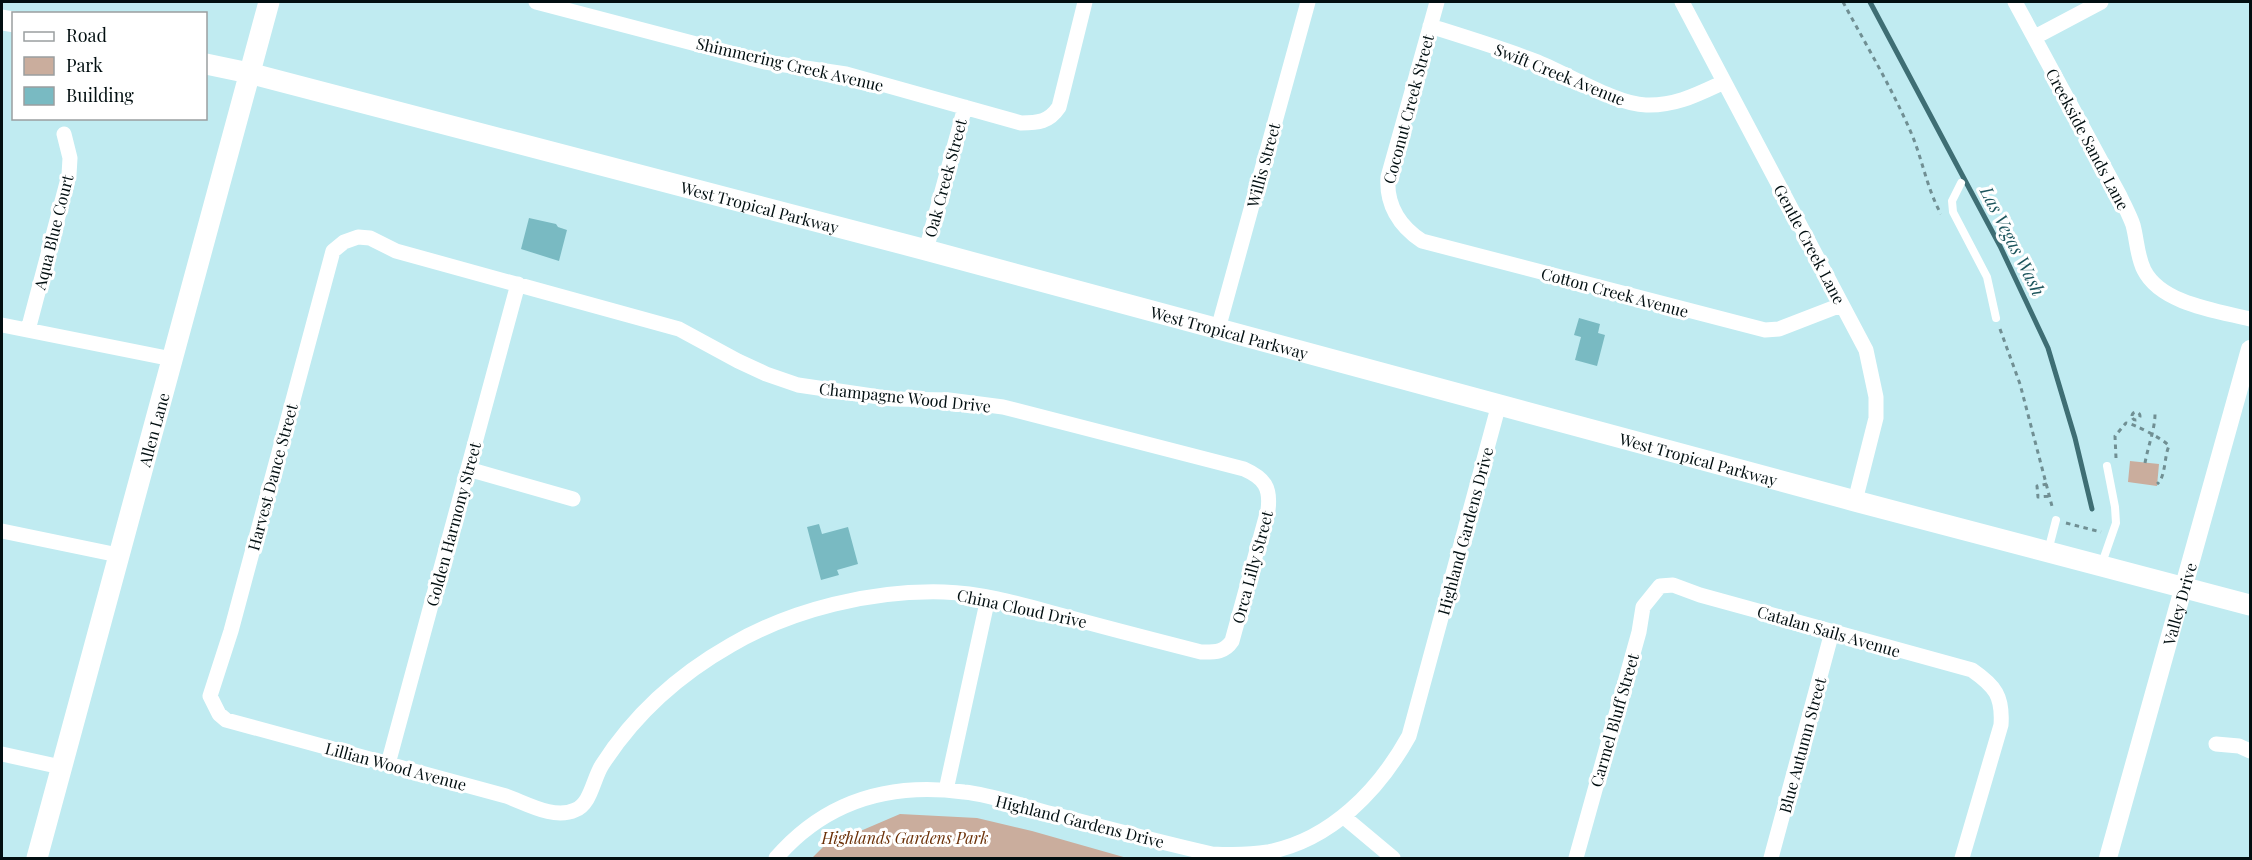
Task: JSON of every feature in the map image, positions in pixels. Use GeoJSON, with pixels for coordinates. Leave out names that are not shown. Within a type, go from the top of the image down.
{"type":"FeatureCollection","features":[{"type":"Feature","properties":{"kind":"main road","name":"Allen Lane"},"geometry":{"type":"LineString","coordinates":[[37,858],[269,2]]}},
{"type":"Feature","properties":{"kind":"main road","name":"West Tropical Parkway"},"geometry":{"type":"LineString","coordinates":[[207,64],[249,73],[926,250],[1855,501],[2250,605]]}},
{"type":"Feature","properties":{"kind":"street","name":"Shimmering Creek Avenue"},"geometry":{"type":"LineString","coordinates":[[536,2],[765,62],[846,74],[1021,123],[1044,122],[1053,115],[1063,96],[1064,81],[1085,2]]}},
{"type":"Feature","properties":{"kind":"street","name":"Willis Street"},"geometry":{"type":"LineString","coordinates":[[1218,329],[1308,2]]}},
{"type":"Feature","properties":{"kind":"street","name":"Coconut Creek Street"},"geometry":{"type":"LineString","coordinates":[[1396,215],[1389,200],[1388,177],[1437,2]]}},
{"type":"Feature","properties":{"kind":"street","name":"Gentle Creek Lane"},"geometry":{"type":"LineString","coordinates":[[1682,2],[1866,350],[1876,397],[1876,418],[1855,501]]}},
{"type":"Feature","properties":{"kind":"street","name":"Creekside Sands Lane"},"geometry":{"type":"LineString","coordinates":[[2015,2],[2120,196],[2133,225],[2139,258],[2150,279],[2157,287],[2181,300],[2250,319]]}},
{"type":"Feature","properties":{"kind":"street"},"geometry":{"type":"LineString","coordinates":[[2035,37],[2101,2]]}},
{"type":"Feature","properties":{"kind":"street","name":"Swift Creek Avenue"},"geometry":{"type":"LineString","coordinates":[[1430,26],[1536,61],[1614,97],[1644,105],[1675,103],[1724,82]]}},
{"type":"Feature","properties":{"kind":"street","name":"Oak Creek Street"},"geometry":{"type":"LineString","coordinates":[[926,250],[965,107]]}},
{"type":"Feature","properties":{"kind":"street","name":"Aqua Blue Court"},"geometry":{"type":"LineString","coordinates":[[28,330],[69,175],[70,158],[64,134]]}},
{"type":"Feature","properties":{"kind":"street","name":"Cotton Creek Avenue"},"geometry":{"type":"LineString","coordinates":[[1396,215],[1402,225],[1422,241],[1748,327],[1765,330],[1779,329],[1841,305]]}},
{"type":"Feature","properties":{"kind":"street","name":"Champagne Wood Drive"},"geometry":{"type":"LineString","coordinates":[[344,242],[358,237],[370,238],[396,251],[678,330],[766,374],[798,385],[893,399],[950,400],[1003,407],[1201,460],[1244,469],[1258,475],[1265,483]]}},
{"type":"Feature","properties":{"kind":"street","name":"Harvest Dance Street"},"geometry":{"type":"LineString","coordinates":[[219,714],[210,696],[214,679],[220,668],[231,631],[333,251],[344,242]]}},
{"type":"Feature","properties":{"kind":"street","name":"Golden Harmony Street"},"geometry":{"type":"LineString","coordinates":[[388,764],[518,284]]}},
{"type":"Feature","properties":{"kind":"street"},"geometry":{"type":"LineString","coordinates":[[2,325],[172,359]]}},
{"type":"Feature","properties":{"kind":"street","name":"Valley Drive"},"geometry":{"type":"LineString","coordinates":[[2108,858],[2183,588],[2245,389],[2250,349]]}},
{"type":"Feature","properties":{"kind":"street","name":"Highland Gardens Drive"},"geometry":{"type":"LineString","coordinates":[[776,858],[810,827],[836,809],[892,790],[922,788],[966,792],[1212,854],[1268,852],[1293,844],[1344,817],[1359,805],[1381,778],[1397,758],[1409,736],[1499,404]]}},
{"type":"Feature","properties":{"kind":"street"},"geometry":{"type":"LineString","coordinates":[[468,469],[573,499]]}},
{"type":"Feature","properties":{"kind":"street","name":"Orca Lilly Street"},"geometry":{"type":"LineString","coordinates":[[1227,649],[1232,641],[1268,510],[1269,500],[1265,483]]}},
{"type":"Feature","properties":{"kind":"street"},"geometry":{"type":"LineString","coordinates":[[2,531],[118,555]]}},
{"type":"Feature","properties":{"kind":"street","name":"Catalan Sails Avenue"},"geometry":{"type":"LineString","coordinates":[[1660,586],[1673,585],[1700,595],[1972,670],[1993,686],[1999,696],[2002,709],[2001,725],[1962,858]]}},
{"type":"Feature","properties":{"kind":"street","name":"Carmel Bluff Street"},"geometry":{"type":"LineString","coordinates":[[1576,858],[1639,632],[1643,607],[1660,586]]}},
{"type":"Feature","properties":{"kind":"street","name":"China Cloud Drive"},"geometry":{"type":"LineString","coordinates":[[574,811],[583,806],[601,766],[621,738],[674,684],[699,665],[763,628],[842,602],[876,596],[945,592],[1034,608],[1201,652],[1227,649]]}},
{"type":"Feature","properties":{"kind":"street"},"geometry":{"type":"LineString","coordinates":[[946,790],[988,598]]}},
{"type":"Feature","properties":{"kind":"street","name":"Blue Autumn Street"},"geometry":{"type":"LineString","coordinates":[[1771,858],[1832,632]]}},
{"type":"Feature","properties":{"kind":"street","name":"Lillian Wood Avenue"},"geometry":{"type":"LineString","coordinates":[[219,714],[226,720],[238,724],[506,796],[551,812],[574,811]]}},
{"type":"Feature","properties":{"kind":"street"},"geometry":{"type":"LineString","coordinates":[[2216,744],[2239,746],[2250,751]]}},
{"type":"Feature","properties":{"kind":"street"},"geometry":{"type":"LineString","coordinates":[[2,754],[61,766]]}},
{"type":"Feature","properties":{"kind":"street"},"geometry":{"type":"LineString","coordinates":[[1344,817],[1392,858]]}},
{"type":"Feature","properties":{"kind":"lane"},"geometry":{"type":"LineString","coordinates":[[1961,183],[1952,201],[1953,212],[1987,277],[1996,318]]}},
{"type":"Feature","properties":{"kind":"lane"},"geometry":{"type":"LineString","coordinates":[[2101,566],[2113,535],[2115,523],[2115,507],[2107,466]]}},
{"type":"Feature","properties":{"kind":"lane"},"geometry":{"type":"LineString","coordinates":[[2048,552],[2056,520]]}},
{"type":"Feature","properties":{"kind":"path"},"geometry":{"type":"LineString","coordinates":[[1843,2],[1910,129],[1928,187],[1945,223]]}},
{"type":"Feature","properties":{"kind":"path"},"geometry":{"type":"LineString","coordinates":[[1996,318],[2020,384],[2056,520],[2113,535]]}},
{"type":"Feature","properties":{"kind":"path"},"geometry":{"type":"LineString","coordinates":[[2145,463],[2157,412]]}},
{"type":"Feature","properties":{"kind":"path"},"geometry":{"type":"LineString","coordinates":[[2116,459],[2114,444],[2117,431],[2126,423],[2133,421],[2150,435],[2166,442],[2169,446],[2165,453],[2161,481],[2157,484]]}},
{"type":"Feature","properties":{"kind":"path"},"geometry":{"type":"LineString","coordinates":[[2047,484],[2037,486],[2038,497],[2050,496]]}},
{"type":"Feature","properties":{"kind":"green space"},"geometry":{"type":"Polygon","coordinates":[[[2130,461],[2159,464],[2157,486],[2128,482],[2130,461]]]}},
{"type":"Feature","properties":{"kind":"green space","name":"Highlands Gardens Park"},"geometry":{"type":"Polygon","coordinates":[[[900,814],[977,818],[1127,858],[812,858],[823,847],[900,814]]]}},
{"type":"Feature","properties":{"kind":"building"},"geometry":{"type":"Polygon","coordinates":[[[529,218],[556,224],[567,230],[559,261],[521,249],[529,218]]]}},
{"type":"Feature","properties":{"kind":"building"},"geometry":{"type":"Polygon","coordinates":[[[1579,318],[1600,324],[1598,333],[1605,335],[1597,366],[1575,360],[1581,337],[1574,335],[1579,318]]]}},
{"type":"Feature","properties":{"kind":"building"},"geometry":{"type":"Polygon","coordinates":[[[819,524],[822,534],[848,527],[858,564],[837,570],[839,575],[821,580],[807,527],[819,524]]]}},
{"type":"Feature","properties":{"kind":"waterway","name":"Las Vegas Wash"},"geometry":{"type":"LineString","coordinates":[[1870,2],[2000,246],[2048,348],[2075,438],[2092,509]]}}]}
